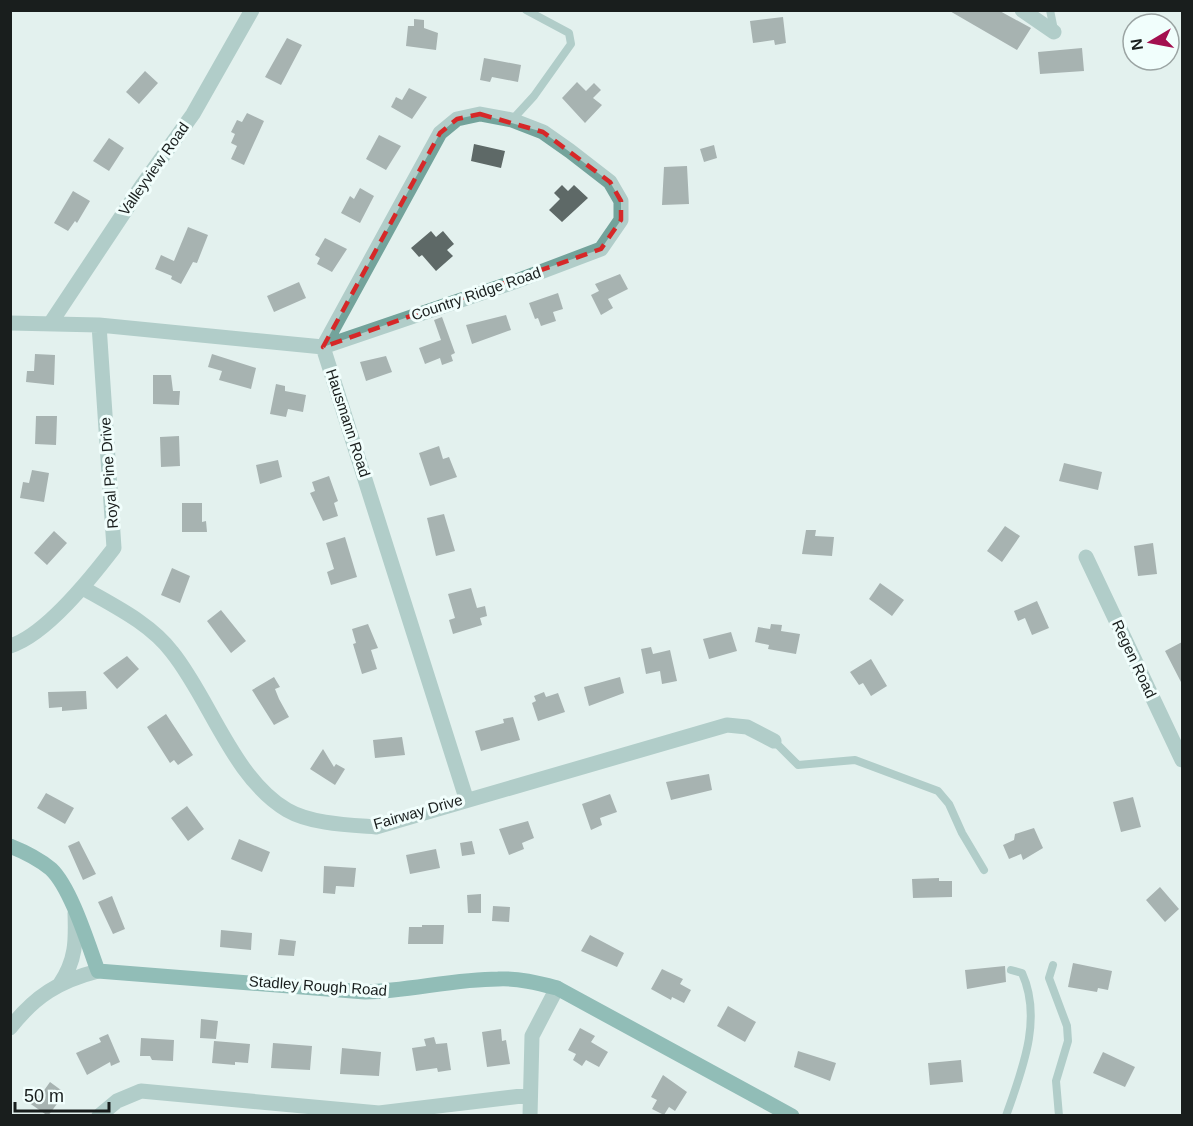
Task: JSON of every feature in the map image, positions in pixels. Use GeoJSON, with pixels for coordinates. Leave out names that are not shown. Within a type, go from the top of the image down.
{"type":"FeatureCollection","features":[{"type":"Feature","properties":{"kind":"main road"},"geometry":{"type":"LineString","coordinates":[[10,846],[32,855],[53,871],[75,910],[98,971]]}},
{"type":"Feature","properties":{"kind":"main road","name":"Stadley Rough Road"},"geometry":{"type":"LineString","coordinates":[[98,971],[365,992],[399,991],[498,978],[528,981],[557,988],[792,1116]]}},
{"type":"Feature","properties":{"kind":"street","name":"Valleyview Road"},"geometry":{"type":"LineString","coordinates":[[50,324],[143,184],[193,114],[252,10]]}},
{"type":"Feature","properties":{"kind":"street"},"geometry":{"type":"LineString","coordinates":[[1022,10],[1054,32]]}},
{"type":"Feature","properties":{"kind":"street","name":"Country Ridge Road"},"geometry":{"type":"LineString","coordinates":[[480,114],[512,120],[543,132],[610,182],[621,201],[621,220],[601,249],[514,282],[323,347],[440,133],[457,119],[480,114]]}},
{"type":"Feature","properties":{"kind":"street"},"geometry":{"type":"LineString","coordinates":[[10,323],[99,325],[323,347]]}},
{"type":"Feature","properties":{"kind":"street","name":"Royal Pine Drive"},"geometry":{"type":"LineString","coordinates":[[10,646],[24,642],[83,588],[114,548],[99,325]]}},
{"type":"Feature","properties":{"kind":"street","name":"Hausmann Road"},"geometry":{"type":"LineString","coordinates":[[323,347],[466,798]]}},
{"type":"Feature","properties":{"kind":"street","name":"Regen Road"},"geometry":{"type":"LineString","coordinates":[[1086,557],[1182,760]]}},
{"type":"Feature","properties":{"kind":"street","name":"Fairway Drive"},"geometry":{"type":"LineString","coordinates":[[83,588],[138,620],[172,651],[250,777],[287,810],[334,824],[376,826],[727,724],[747,727],[774,741]]}},
{"type":"Feature","properties":{"kind":"street"},"geometry":{"type":"LineString","coordinates":[[60,984],[72,966],[76,945],[75,910]]}},
{"type":"Feature","properties":{"kind":"street","name":"Stadley Rough Road"},"geometry":{"type":"LineString","coordinates":[[10,1028],[44,992],[72,977],[98,971]]}},
{"type":"Feature","properties":{"kind":"street"},"geometry":{"type":"LineString","coordinates":[[530,1116],[532,1036],[557,988]]}},
{"type":"Feature","properties":{"kind":"street"},"geometry":{"type":"LineString","coordinates":[[99,1116],[117,1101],[141,1090],[379,1113],[530,1095]]}},
{"type":"Feature","properties":{"kind":"lane"},"geometry":{"type":"LineString","coordinates":[[512,120],[534,96],[571,44],[569,33],[526,10]]}},
{"type":"Feature","properties":{"kind":"lane"},"geometry":{"type":"LineString","coordinates":[[1050,10],[1054,32]]}},
{"type":"Feature","properties":{"kind":"lane"},"geometry":{"type":"LineString","coordinates":[[774,741],[798,765],[855,760],[938,791],[949,804],[962,833],[984,870]]}},
{"type":"Feature","properties":{"kind":"lane"},"geometry":{"type":"LineString","coordinates":[[1053,965],[1049,978],[1067,1026],[1068,1041],[1056,1081],[1059,1116]]}},
{"type":"Feature","properties":{"kind":"lane"},"geometry":{"type":"LineString","coordinates":[[1006,1116],[1026,1047],[1032,1012],[1028,986],[1022,973],[1011,970]]}},
{"type":"Feature","properties":{"kind":"highlighted area"},"geometry":{"type":"Polygon","coordinates":[[[480,114],[543,132],[610,182],[621,201],[621,220],[601,249],[323,347],[440,133],[457,119],[480,114]]]}},
{"type":"Feature","properties":{"kind":"building"},"geometry":{"type":"Polygon","coordinates":[[[948,10],[998,10],[1031,28],[1017,50],[948,10]]]}},
{"type":"Feature","properties":{"kind":"building"},"geometry":{"type":"Polygon","coordinates":[[[783,17],[786,43],[775,45],[774,40],[753,43],[750,21],[783,17]]]}},
{"type":"Feature","properties":{"kind":"building"},"geometry":{"type":"Polygon","coordinates":[[[414,19],[424,20],[424,28],[438,33],[436,50],[406,46],[408,26],[414,26],[414,19]]]}},
{"type":"Feature","properties":{"kind":"building"},"geometry":{"type":"Polygon","coordinates":[[[287,38],[302,45],[281,85],[265,77],[287,38]]]}},
{"type":"Feature","properties":{"kind":"building"},"geometry":{"type":"Polygon","coordinates":[[[1082,48],[1084,71],[1040,74],[1038,52],[1082,48]]]}},
{"type":"Feature","properties":{"kind":"building"},"geometry":{"type":"Polygon","coordinates":[[[484,58],[521,65],[518,82],[492,77],[490,82],[480,80],[484,58]]]}},
{"type":"Feature","properties":{"kind":"building"},"geometry":{"type":"Polygon","coordinates":[[[145,71],[158,83],[139,104],[126,92],[145,71]]]}},
{"type":"Feature","properties":{"kind":"building"},"geometry":{"type":"Polygon","coordinates":[[[577,82],[586,91],[594,83],[601,90],[593,98],[602,105],[585,123],[562,98],[577,82]]]}},
{"type":"Feature","properties":{"kind":"building"},"geometry":{"type":"Polygon","coordinates":[[[409,88],[427,97],[412,119],[391,107],[396,97],[402,100],[409,88]]]}},
{"type":"Feature","properties":{"kind":"building"},"geometry":{"type":"Polygon","coordinates":[[[247,113],[264,121],[244,165],[231,159],[237,146],[231,143],[235,134],[231,132],[237,120],[242,122],[247,113]]]}},
{"type":"Feature","properties":{"kind":"building"},"geometry":{"type":"Polygon","coordinates":[[[379,135],[401,146],[386,170],[366,159],[379,135]]]}},
{"type":"Feature","properties":{"kind":"building"},"geometry":{"type":"Polygon","coordinates":[[[109,138],[124,148],[109,171],[93,161],[109,138]]]}},
{"type":"Feature","properties":{"kind":"building"},"geometry":{"type":"Polygon","coordinates":[[[474,144],[505,151],[501,168],[471,161],[474,144]]]}},
{"type":"Feature","properties":{"kind":"building"},"geometry":{"type":"Polygon","coordinates":[[[714,145],[717,158],[704,162],[700,149],[714,145]]]}},
{"type":"Feature","properties":{"kind":"building"},"geometry":{"type":"Polygon","coordinates":[[[687,166],[689,204],[662,205],[664,167],[687,166]]]}},
{"type":"Feature","properties":{"kind":"building"},"geometry":{"type":"Polygon","coordinates":[[[562,185],[568,191],[574,185],[588,198],[562,222],[549,210],[560,199],[554,193],[562,185]]]}},
{"type":"Feature","properties":{"kind":"building"},"geometry":{"type":"Polygon","coordinates":[[[360,188],[374,196],[360,223],[341,213],[350,196],[354,199],[360,188]]]}},
{"type":"Feature","properties":{"kind":"building"},"geometry":{"type":"Polygon","coordinates":[[[73,191],[90,201],[77,223],[75,221],[68,231],[54,223],[73,191]]]}},
{"type":"Feature","properties":{"kind":"building"},"geometry":{"type":"Polygon","coordinates":[[[188,227],[208,235],[197,263],[193,262],[181,284],[171,279],[172,276],[155,269],[161,255],[174,261],[188,227]]]}},
{"type":"Feature","properties":{"kind":"building"},"geometry":{"type":"Polygon","coordinates":[[[431,231],[436,237],[443,231],[454,244],[447,250],[453,256],[436,271],[422,255],[419,257],[411,248],[431,231]]]}},
{"type":"Feature","properties":{"kind":"building"},"geometry":{"type":"Polygon","coordinates":[[[325,238],[347,249],[332,272],[317,264],[320,258],[315,255],[325,238]]]}},
{"type":"Feature","properties":{"kind":"building"},"geometry":{"type":"Polygon","coordinates":[[[620,274],[628,289],[608,299],[613,308],[601,315],[591,295],[599,291],[595,284],[620,274]]]}},
{"type":"Feature","properties":{"kind":"building"},"geometry":{"type":"Polygon","coordinates":[[[299,282],[306,298],[274,312],[267,296],[299,282]]]}},
{"type":"Feature","properties":{"kind":"building"},"geometry":{"type":"Polygon","coordinates":[[[558,293],[563,309],[553,312],[556,321],[541,326],[538,318],[535,319],[529,303],[558,293]]]}},
{"type":"Feature","properties":{"kind":"building"},"geometry":{"type":"Polygon","coordinates":[[[506,315],[511,330],[472,344],[466,325],[506,315]]]}},
{"type":"Feature","properties":{"kind":"building"},"geometry":{"type":"Polygon","coordinates":[[[442,317],[455,353],[451,355],[453,361],[442,365],[440,358],[425,364],[419,348],[441,340],[434,320],[442,317]]]}},
{"type":"Feature","properties":{"kind":"building"},"geometry":{"type":"Polygon","coordinates":[[[35,354],[55,355],[54,385],[26,382],[27,371],[34,371],[35,354]]]}},
{"type":"Feature","properties":{"kind":"building"},"geometry":{"type":"Polygon","coordinates":[[[212,354],[256,368],[251,389],[219,380],[222,371],[208,367],[212,354]]]}},
{"type":"Feature","properties":{"kind":"building"},"geometry":{"type":"Polygon","coordinates":[[[386,356],[392,372],[366,381],[360,362],[386,356]]]}},
{"type":"Feature","properties":{"kind":"building"},"geometry":{"type":"Polygon","coordinates":[[[153,375],[171,375],[173,391],[180,391],[179,405],[153,404],[153,375]]]}},
{"type":"Feature","properties":{"kind":"building"},"geometry":{"type":"Polygon","coordinates":[[[276,384],[285,386],[285,391],[306,395],[303,412],[288,409],[286,417],[270,414],[276,384]]]}},
{"type":"Feature","properties":{"kind":"building"},"geometry":{"type":"Polygon","coordinates":[[[36,416],[57,416],[56,445],[35,444],[36,416]]]}},
{"type":"Feature","properties":{"kind":"building"},"geometry":{"type":"Polygon","coordinates":[[[179,436],[180,466],[161,467],[160,437],[179,436]]]}},
{"type":"Feature","properties":{"kind":"building"},"geometry":{"type":"Polygon","coordinates":[[[439,446],[443,459],[449,457],[457,477],[430,486],[419,453],[439,446]]]}},
{"type":"Feature","properties":{"kind":"building"},"geometry":{"type":"Polygon","coordinates":[[[278,460],[282,477],[260,484],[256,465],[278,460]]]}},
{"type":"Feature","properties":{"kind":"building"},"geometry":{"type":"Polygon","coordinates":[[[1064,463],[1102,472],[1098,490],[1059,481],[1064,463]]]}},
{"type":"Feature","properties":{"kind":"building"},"geometry":{"type":"Polygon","coordinates":[[[32,470],[49,473],[44,502],[20,498],[23,482],[29,483],[32,470]]]}},
{"type":"Feature","properties":{"kind":"building"},"geometry":{"type":"Polygon","coordinates":[[[329,476],[338,501],[334,503],[338,516],[323,521],[310,493],[315,491],[312,482],[329,476]]]}},
{"type":"Feature","properties":{"kind":"building"},"geometry":{"type":"Polygon","coordinates":[[[182,503],[202,503],[202,522],[206,521],[207,532],[182,532],[182,503]]]}},
{"type":"Feature","properties":{"kind":"building"},"geometry":{"type":"Polygon","coordinates":[[[444,514],[455,551],[436,556],[427,518],[444,514]]]}},
{"type":"Feature","properties":{"kind":"building"},"geometry":{"type":"Polygon","coordinates":[[[1005,526],[1020,536],[1002,562],[987,551],[1005,526]]]}},
{"type":"Feature","properties":{"kind":"building"},"geometry":{"type":"Polygon","coordinates":[[[806,530],[816,530],[815,536],[834,537],[832,556],[802,554],[806,530]]]}},
{"type":"Feature","properties":{"kind":"building"},"geometry":{"type":"Polygon","coordinates":[[[54,531],[67,543],[47,565],[34,553],[54,531]]]}},
{"type":"Feature","properties":{"kind":"building"},"geometry":{"type":"Polygon","coordinates":[[[345,537],[357,577],[331,585],[327,572],[334,569],[326,543],[345,537]]]}},
{"type":"Feature","properties":{"kind":"building"},"geometry":{"type":"Polygon","coordinates":[[[1153,543],[1157,574],[1138,576],[1134,546],[1153,543]]]}},
{"type":"Feature","properties":{"kind":"building"},"geometry":{"type":"Polygon","coordinates":[[[172,568],[190,576],[180,603],[161,595],[172,568]]]}},
{"type":"Feature","properties":{"kind":"building"},"geometry":{"type":"Polygon","coordinates":[[[880,583],[904,600],[892,616],[869,599],[880,583]]]}},
{"type":"Feature","properties":{"kind":"building"},"geometry":{"type":"Polygon","coordinates":[[[471,588],[477,608],[485,606],[487,616],[480,618],[482,625],[453,634],[449,620],[455,618],[448,594],[471,588]]]}},
{"type":"Feature","properties":{"kind":"building"},"geometry":{"type":"Polygon","coordinates":[[[1037,601],[1049,628],[1032,635],[1025,618],[1018,621],[1014,611],[1037,601]]]}},
{"type":"Feature","properties":{"kind":"building"},"geometry":{"type":"Polygon","coordinates":[[[221,610],[246,641],[231,653],[207,621],[221,610]]]}},
{"type":"Feature","properties":{"kind":"building"},"geometry":{"type":"Polygon","coordinates":[[[368,624],[378,648],[371,650],[377,669],[362,674],[353,644],[356,643],[352,629],[368,624]]]}},
{"type":"Feature","properties":{"kind":"building"},"geometry":{"type":"Polygon","coordinates":[[[771,624],[782,625],[781,631],[800,634],[796,654],[768,649],[769,645],[755,642],[758,627],[770,629],[771,624]]]}},
{"type":"Feature","properties":{"kind":"building"},"geometry":{"type":"Polygon","coordinates":[[[731,632],[737,651],[709,659],[703,639],[731,632]]]}},
{"type":"Feature","properties":{"kind":"building"},"geometry":{"type":"Polygon","coordinates":[[[1182,642],[1182,684],[1165,651],[1182,642]]]}},
{"type":"Feature","properties":{"kind":"building"},"geometry":{"type":"Polygon","coordinates":[[[651,647],[653,654],[670,650],[677,681],[662,684],[660,671],[646,674],[641,649],[651,647]]]}},
{"type":"Feature","properties":{"kind":"building"},"geometry":{"type":"Polygon","coordinates":[[[127,656],[139,669],[117,689],[103,673],[127,656]]]}},
{"type":"Feature","properties":{"kind":"building"},"geometry":{"type":"Polygon","coordinates":[[[871,659],[887,686],[871,696],[863,683],[859,685],[850,672],[871,659]]]}},
{"type":"Feature","properties":{"kind":"building"},"geometry":{"type":"Polygon","coordinates":[[[274,677],[280,687],[275,689],[289,717],[274,725],[252,690],[274,677]]]}},
{"type":"Feature","properties":{"kind":"building"},"geometry":{"type":"Polygon","coordinates":[[[620,677],[624,693],[589,706],[584,687],[620,677]]]}},
{"type":"Feature","properties":{"kind":"building"},"geometry":{"type":"Polygon","coordinates":[[[86,691],[87,709],[62,711],[62,707],[49,708],[48,692],[86,691]]]}},
{"type":"Feature","properties":{"kind":"building"},"geometry":{"type":"Polygon","coordinates":[[[544,692],[546,697],[558,693],[565,712],[538,721],[532,703],[536,701],[534,696],[544,692]]]}},
{"type":"Feature","properties":{"kind":"building"},"geometry":{"type":"Polygon","coordinates":[[[166,714],[193,755],[178,765],[174,760],[170,763],[147,727],[166,714]]]}},
{"type":"Feature","properties":{"kind":"building"},"geometry":{"type":"Polygon","coordinates":[[[513,717],[520,740],[481,751],[475,731],[504,723],[503,719],[513,717]]]}},
{"type":"Feature","properties":{"kind":"building"},"geometry":{"type":"Polygon","coordinates":[[[402,737],[405,755],[375,758],[373,740],[402,737]]]}},
{"type":"Feature","properties":{"kind":"building"},"geometry":{"type":"Polygon","coordinates":[[[323,749],[334,767],[336,764],[345,769],[335,785],[310,769],[323,749]]]}},
{"type":"Feature","properties":{"kind":"building"},"geometry":{"type":"Polygon","coordinates":[[[709,774],[712,790],[671,800],[666,782],[709,774]]]}},
{"type":"Feature","properties":{"kind":"building"},"geometry":{"type":"Polygon","coordinates":[[[46,793],[74,808],[65,824],[37,808],[46,793]]]}},
{"type":"Feature","properties":{"kind":"building"},"geometry":{"type":"Polygon","coordinates":[[[610,794],[617,812],[600,818],[602,825],[591,830],[582,804],[610,794]]]}},
{"type":"Feature","properties":{"kind":"building"},"geometry":{"type":"Polygon","coordinates":[[[1133,797],[1141,827],[1121,832],[1113,802],[1133,797]]]}},
{"type":"Feature","properties":{"kind":"building"},"geometry":{"type":"Polygon","coordinates":[[[187,806],[204,829],[188,841],[171,818],[187,806]]]}},
{"type":"Feature","properties":{"kind":"building"},"geometry":{"type":"Polygon","coordinates":[[[528,821],[534,838],[522,843],[524,849],[509,855],[499,829],[528,821]]]}},
{"type":"Feature","properties":{"kind":"building"},"geometry":{"type":"Polygon","coordinates":[[[1034,828],[1043,848],[1023,860],[1021,854],[1009,859],[1003,845],[1014,840],[1015,834],[1034,828]]]}},
{"type":"Feature","properties":{"kind":"building"},"geometry":{"type":"Polygon","coordinates":[[[239,839],[270,852],[262,872],[231,859],[239,839]]]}},
{"type":"Feature","properties":{"kind":"building"},"geometry":{"type":"Polygon","coordinates":[[[79,841],[96,874],[83,880],[68,846],[79,841]]]}},
{"type":"Feature","properties":{"kind":"building"},"geometry":{"type":"Polygon","coordinates":[[[472,841],[475,854],[462,856],[460,843],[472,841]]]}},
{"type":"Feature","properties":{"kind":"building"},"geometry":{"type":"Polygon","coordinates":[[[436,849],[440,868],[410,874],[406,855],[436,849]]]}},
{"type":"Feature","properties":{"kind":"building"},"geometry":{"type":"Polygon","coordinates":[[[324,866],[356,868],[354,887],[336,886],[335,894],[323,893],[324,866]]]}},
{"type":"Feature","properties":{"kind":"building"},"geometry":{"type":"Polygon","coordinates":[[[939,878],[939,881],[952,881],[952,897],[913,898],[912,879],[939,878]]]}},
{"type":"Feature","properties":{"kind":"building"},"geometry":{"type":"Polygon","coordinates":[[[1160,887],[1179,909],[1165,922],[1146,900],[1160,887]]]}},
{"type":"Feature","properties":{"kind":"building"},"geometry":{"type":"Polygon","coordinates":[[[481,894],[481,913],[468,913],[467,895],[481,894]]]}},
{"type":"Feature","properties":{"kind":"building"},"geometry":{"type":"Polygon","coordinates":[[[112,896],[125,929],[113,934],[98,902],[112,896]]]}},
{"type":"Feature","properties":{"kind":"building"},"geometry":{"type":"Polygon","coordinates":[[[493,906],[510,907],[509,922],[492,921],[493,906]]]}},
{"type":"Feature","properties":{"kind":"building"},"geometry":{"type":"Polygon","coordinates":[[[422,925],[444,925],[443,944],[408,944],[409,927],[422,927],[422,925]]]}},
{"type":"Feature","properties":{"kind":"building"},"geometry":{"type":"Polygon","coordinates":[[[221,930],[252,933],[251,950],[220,947],[221,930]]]}},
{"type":"Feature","properties":{"kind":"building"},"geometry":{"type":"Polygon","coordinates":[[[590,935],[624,953],[617,967],[581,951],[590,935]]]}},
{"type":"Feature","properties":{"kind":"building"},"geometry":{"type":"Polygon","coordinates":[[[280,939],[296,941],[294,956],[278,955],[280,939]]]}},
{"type":"Feature","properties":{"kind":"building"},"geometry":{"type":"Polygon","coordinates":[[[1073,963],[1112,971],[1108,990],[1098,988],[1097,992],[1068,987],[1073,963]]]}},
{"type":"Feature","properties":{"kind":"building"},"geometry":{"type":"Polygon","coordinates":[[[1005,966],[1006,982],[967,989],[965,970],[1005,966]]]}},
{"type":"Feature","properties":{"kind":"building"},"geometry":{"type":"Polygon","coordinates":[[[662,969],[683,979],[680,984],[691,990],[684,1003],[672,997],[671,1000],[651,989],[662,969]]]}},
{"type":"Feature","properties":{"kind":"building"},"geometry":{"type":"Polygon","coordinates":[[[728,1006],[756,1022],[745,1042],[717,1026],[728,1006]]]}},
{"type":"Feature","properties":{"kind":"building"},"geometry":{"type":"Polygon","coordinates":[[[201,1019],[218,1021],[216,1039],[200,1038],[201,1019]]]}},
{"type":"Feature","properties":{"kind":"building"},"geometry":{"type":"Polygon","coordinates":[[[580,1028],[595,1036],[591,1042],[608,1052],[599,1067],[586,1060],[582,1066],[573,1060],[576,1054],[568,1050],[580,1028]]]}},
{"type":"Feature","properties":{"kind":"building"},"geometry":{"type":"Polygon","coordinates":[[[501,1029],[502,1041],[506,1040],[510,1064],[487,1067],[482,1032],[501,1029]]]}},
{"type":"Feature","properties":{"kind":"building"},"geometry":{"type":"Polygon","coordinates":[[[108,1034],[120,1062],[111,1066],[110,1062],[87,1075],[76,1053],[101,1042],[99,1038],[108,1034]]]}},
{"type":"Feature","properties":{"kind":"building"},"geometry":{"type":"Polygon","coordinates":[[[434,1037],[436,1044],[447,1043],[451,1070],[438,1072],[437,1068],[416,1071],[412,1048],[426,1046],[424,1039],[434,1037]]]}},
{"type":"Feature","properties":{"kind":"building"},"geometry":{"type":"Polygon","coordinates":[[[141,1038],[174,1040],[173,1061],[152,1060],[150,1056],[140,1056],[141,1038]]]}},
{"type":"Feature","properties":{"kind":"building"},"geometry":{"type":"Polygon","coordinates":[[[214,1041],[250,1044],[248,1063],[235,1062],[235,1065],[212,1063],[214,1041]]]}},
{"type":"Feature","properties":{"kind":"building"},"geometry":{"type":"Polygon","coordinates":[[[273,1043],[312,1046],[310,1070],[271,1068],[273,1043]]]}},
{"type":"Feature","properties":{"kind":"building"},"geometry":{"type":"Polygon","coordinates":[[[342,1048],[381,1052],[379,1076],[340,1074],[342,1048]]]}},
{"type":"Feature","properties":{"kind":"building"},"geometry":{"type":"Polygon","coordinates":[[[798,1051],[836,1063],[830,1081],[794,1067],[798,1051]]]}},
{"type":"Feature","properties":{"kind":"building"},"geometry":{"type":"Polygon","coordinates":[[[1103,1052],[1135,1067],[1125,1087],[1093,1073],[1103,1052]]]}},
{"type":"Feature","properties":{"kind":"building"},"geometry":{"type":"Polygon","coordinates":[[[961,1060],[963,1082],[930,1085],[928,1063],[961,1060]]]}},
{"type":"Feature","properties":{"kind":"building"},"geometry":{"type":"Polygon","coordinates":[[[663,1075],[687,1092],[675,1111],[669,1107],[664,1115],[652,1109],[657,1100],[651,1097],[663,1075]]]}},
{"type":"Feature","properties":{"kind":"building"},"geometry":{"type":"Polygon","coordinates":[[[50,1082],[65,1093],[48,1116],[25,1100],[32,1091],[40,1096],[50,1082]]]}}]}
